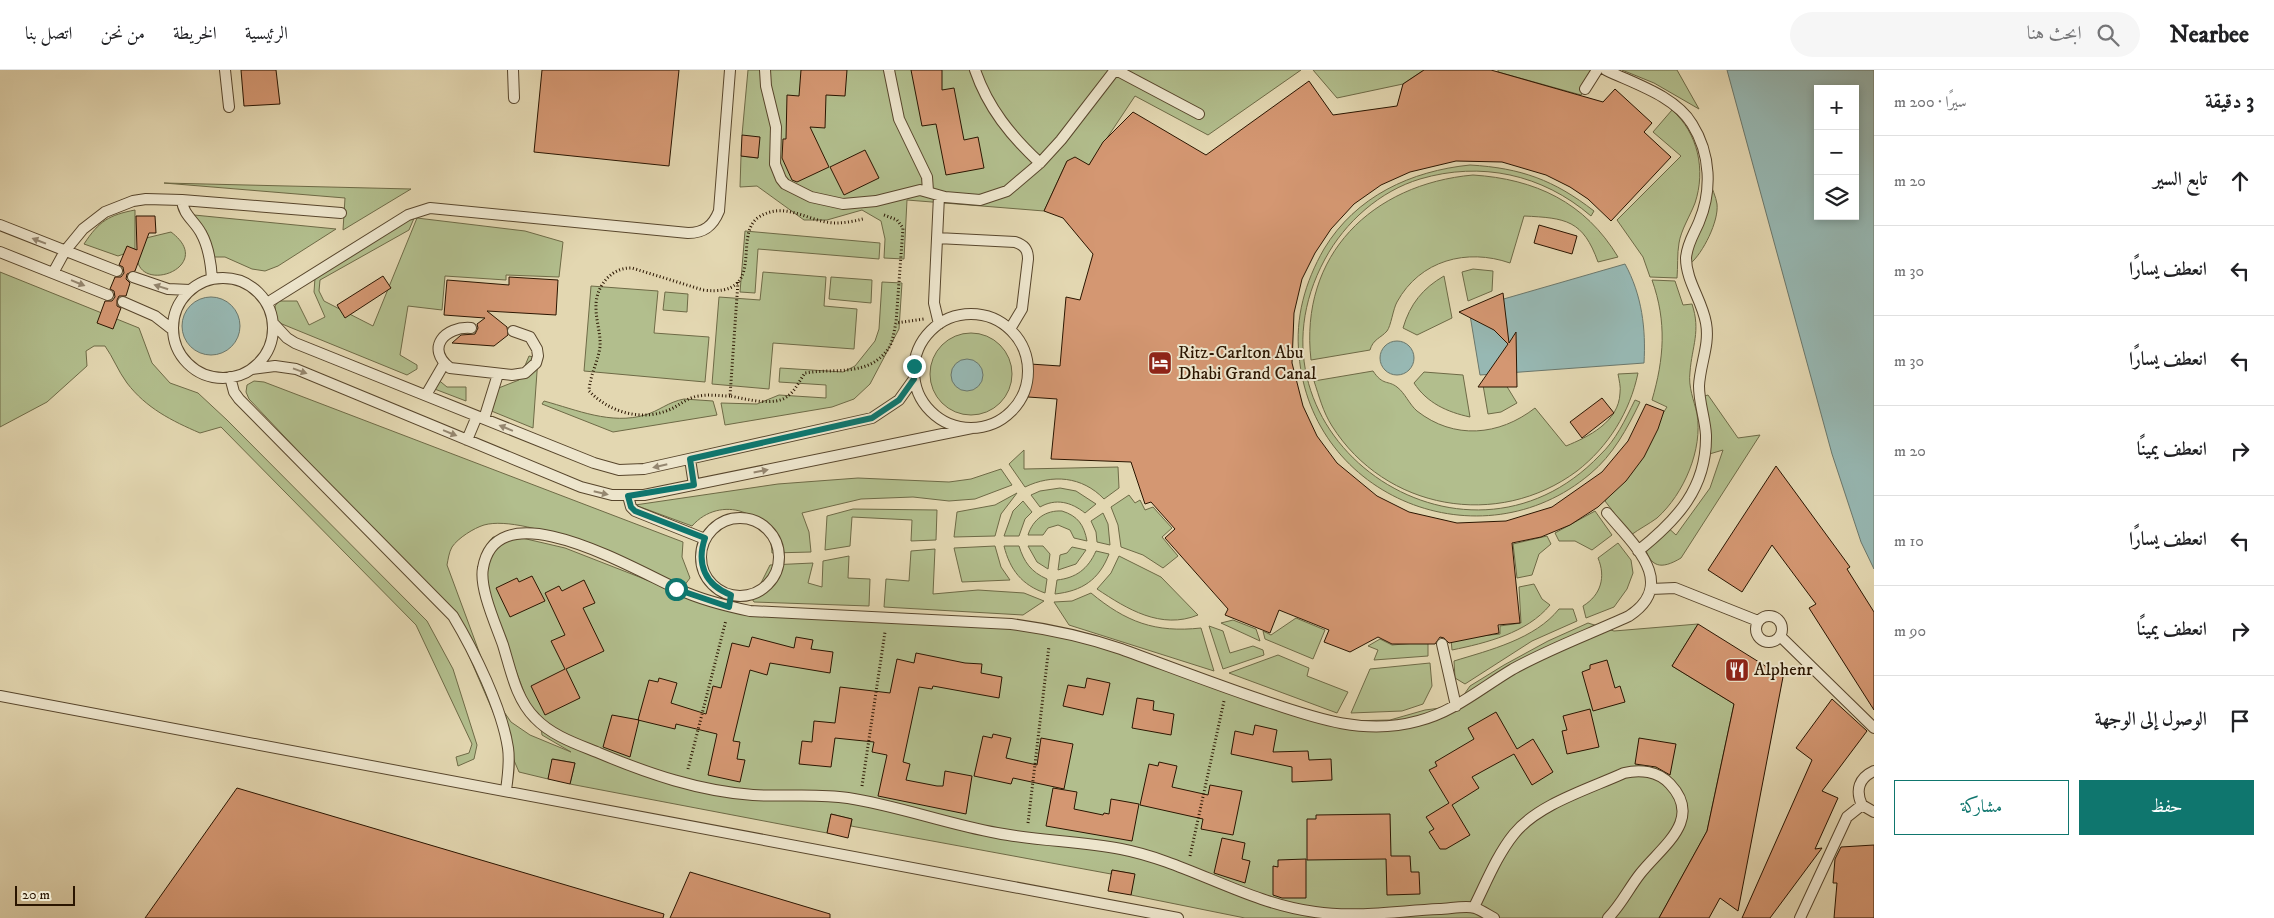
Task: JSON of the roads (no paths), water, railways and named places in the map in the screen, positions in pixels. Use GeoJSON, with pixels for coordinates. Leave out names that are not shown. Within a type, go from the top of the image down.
{"type":"FeatureCollection","features":[{"type":"Feature","properties":{"kind":"lane"},"geometry":{"type":"LineString","coordinates":[[225,70],[229,107]]}},
{"type":"Feature","properties":{"kind":"lane"},"geometry":{"type":"LineString","coordinates":[[513,70],[514,98]]}},
{"type":"Feature","properties":{"kind":"lane"},"geometry":{"type":"LineString","coordinates":[[267,303],[408,215],[430,208],[688,233],[704,230],[711,226],[719,211],[730,70]]}},
{"type":"Feature","properties":{"kind":"lane"},"geometry":{"type":"LineString","coordinates":[[765,70],[766,86],[776,127],[775,164],[778,173],[785,184],[811,197],[843,204],[876,201],[912,190],[928,191],[939,196],[980,200],[989,198],[1016,185],[1040,163],[1083,113],[1115,70],[1199,114]]}},
{"type":"Feature","properties":{"kind":"lane"},"geometry":{"type":"LineString","coordinates":[[889,70],[899,119],[926,177],[928,191]]}},
{"type":"Feature","properties":{"kind":"lane"},"geometry":{"type":"LineString","coordinates":[[975,70],[982,90],[1001,122],[1040,163]]}},
{"type":"Feature","properties":{"kind":"lane"},"geometry":{"type":"LineString","coordinates":[[1585,89],[1597,70]]}},
{"type":"Feature","properties":{"kind":"lane"},"geometry":{"type":"LineString","coordinates":[[1606,70],[1653,92],[1680,110],[1692,123],[1699,137],[1707,166],[1708,194],[1705,208],[1691,238],[1686,257],[1689,274],[1704,315],[1707,331],[1699,388],[1706,435],[1703,464],[1684,507],[1665,529],[1638,551]]}},
{"type":"Feature","properties":{"kind":"lane"},"geometry":{"type":"LineString","coordinates":[[938,321],[934,303],[939,196]]}},
{"type":"Feature","properties":{"kind":"lane"},"geometry":{"type":"LineString","coordinates":[[53,273],[65,251],[92,221],[118,206],[146,199],[182,200],[341,213]]}},
{"type":"Feature","properties":{"kind":"lane"},"geometry":{"type":"LineString","coordinates":[[182,200],[184,212],[200,231],[206,242],[212,279]]}},
{"type":"Feature","properties":{"kind":"lane"},"geometry":{"type":"LineString","coordinates":[[0,225],[117,271]]}},
{"type":"Feature","properties":{"kind":"lane"},"geometry":{"type":"LineString","coordinates":[[937,238],[1015,242],[1023,245],[1028,252],[1028,259],[1022,309],[1010,330]]}},
{"type":"Feature","properties":{"kind":"lane"},"geometry":{"type":"LineString","coordinates":[[0,252],[108,295]]}},
{"type":"Feature","properties":{"kind":"lane"},"geometry":{"type":"LineString","coordinates":[[133,277],[160,287],[190,290]]}},
{"type":"Feature","properties":{"kind":"lane"},"geometry":{"type":"LineString","coordinates":[[252,369],[261,361],[271,344],[273,324],[267,303],[251,286],[239,280],[226,277],[212,279],[190,290],[175,312],[173,330],[182,356],[191,366],[203,374],[216,377],[230,377],[252,369],[275,366],[296,369],[581,487],[612,495],[628,496],[694,485],[983,427],[1003,418],[1016,406],[1024,392],[1028,375],[1026,358],[1023,347],[1010,330],[1000,322],[976,314],[938,321],[916,353],[914,379],[919,394],[928,408],[940,419],[955,426],[972,428]]}},
{"type":"Feature","properties":{"kind":"lane"},"geometry":{"type":"LineString","coordinates":[[123,302],[155,316],[173,330]]}},
{"type":"Feature","properties":{"kind":"lane"},"geometry":{"type":"LineString","coordinates":[[273,324],[295,343],[606,468],[619,470],[644,470],[872,418],[899,400],[914,379]]}},
{"type":"Feature","properties":{"kind":"lane"},"geometry":{"type":"LineString","coordinates":[[471,328],[454,329],[442,337],[439,351],[444,364],[456,371],[519,375],[532,369],[536,363],[537,349],[535,342],[523,333],[513,332]]}},
{"type":"Feature","properties":{"kind":"lane"},"geometry":{"type":"LineString","coordinates":[[426,395],[444,364]]}},
{"type":"Feature","properties":{"kind":"lane"},"geometry":{"type":"LineString","coordinates":[[466,440],[480,417],[498,374]]}},
{"type":"Feature","properties":{"kind":"lane"},"geometry":{"type":"LineString","coordinates":[[230,377],[234,392],[239,399],[452,616],[467,641],[502,723],[509,755],[506,790]]}},
{"type":"Feature","properties":{"kind":"lane"},"geometry":{"type":"LineString","coordinates":[[690,459],[694,485]]}},
{"type":"Feature","properties":{"kind":"lane"},"geometry":{"type":"LineString","coordinates":[[628,496],[631,507],[635,511],[705,538]]}},
{"type":"Feature","properties":{"kind":"lane"},"geometry":{"type":"LineString","coordinates":[[1494,918],[1474,908],[1340,914],[1317,912],[1272,904],[1187,869],[1120,849],[1026,838],[860,800],[828,796],[751,795],[684,784],[633,768],[566,739],[534,717],[525,706],[513,678],[484,585],[483,567],[490,550],[505,537],[515,533],[535,533],[600,553],[676,589],[729,607],[750,611],[1011,624],[1051,630],[1120,649],[1313,718],[1353,726],[1375,727],[1403,724],[1437,715],[1456,706],[1511,670],[1540,655],[1629,616],[1646,602],[1651,589],[1649,568],[1638,551],[1607,513]]}},
{"type":"Feature","properties":{"kind":"lane"},"geometry":{"type":"LineString","coordinates":[[735,517],[747,518],[759,522],[776,540],[780,552],[779,565],[775,576],[767,586],[756,593],[744,596],[731,595],[720,591],[710,583],[700,562],[701,550],[705,538],[712,528],[723,521],[735,517]]}},
{"type":"Feature","properties":{"kind":"lane"},"geometry":{"type":"LineString","coordinates":[[1651,589],[1675,588],[1758,622]]}},
{"type":"Feature","properties":{"kind":"lane"},"geometry":{"type":"LineString","coordinates":[[729,607],[731,595]]}},
{"type":"Feature","properties":{"kind":"lane"},"geometry":{"type":"LineString","coordinates":[[1768,615],[1774,616],[1782,624],[1780,636],[1776,640],[1764,641],[1756,633],[1758,622],[1768,615]]}},
{"type":"Feature","properties":{"kind":"lane"},"geometry":{"type":"LineString","coordinates":[[1780,636],[1874,728]]}},
{"type":"Feature","properties":{"kind":"lane"},"geometry":{"type":"LineString","coordinates":[[1442,644],[1456,706]]}},
{"type":"Feature","properties":{"kind":"lane"},"geometry":{"type":"LineString","coordinates":[[0,696],[1178,918]]}},
{"type":"Feature","properties":{"kind":"lane"},"geometry":{"type":"LineString","coordinates":[[1474,908],[1507,844],[1533,816],[1545,808],[1624,773],[1635,770],[1657,774],[1667,780],[1679,797],[1682,818],[1680,828],[1645,867],[1608,918]]}},
{"type":"Feature","properties":{"kind":"lane"},"geometry":{"type":"LineString","coordinates":[[1874,771],[1860,781],[1858,797],[1862,805],[1874,812]]}},
{"type":"Feature","properties":{"kind":"lane"},"geometry":{"type":"LineString","coordinates":[[1800,918],[1847,817],[1862,805]]}},
{"type":"Feature","properties":{"kind":"water"},"geometry":{"type":"Polygon","coordinates":[[[1727,70],[1874,70],[1874,569],[1861,542],[1832,454],[1727,70]]]}},
{"type":"Feature","properties":{"kind":"water"},"geometry":{"type":"Polygon","coordinates":[[[1625,264],[1631,276],[1642,312],[1644,363],[1480,375],[1469,309],[1625,264]]]}},
{"type":"Feature","properties":{"kind":"water"},"geometry":{"type":"Polygon","coordinates":[[[211,297],[222,299],[235,310],[240,326],[238,337],[227,350],[211,355],[200,353],[187,342],[182,326],[184,315],[195,302],[211,297]]]}},
{"type":"Feature","properties":{"kind":"water"},"geometry":{"type":"Polygon","coordinates":[[[1397,341],[1409,346],[1414,358],[1409,370],[1397,375],[1385,370],[1380,358],[1385,346],[1397,341]]]}},
{"type":"Feature","properties":{"kind":"water"},"geometry":{"type":"Polygon","coordinates":[[[967,359],[979,363],[983,375],[979,387],[967,391],[955,387],[951,375],[955,363],[967,359]]]}},
{"type":"Feature","properties":{"kind":"place","name":"Ritz-Carlton Abu Dhabi Grand Canal"},"geometry":{"type":"Point","coordinates":[1160,363]}},
{"type":"Feature","properties":{"kind":"place","name":"Alphenr"},"geometry":{"type":"Point","coordinates":[1737,670]}}]}
